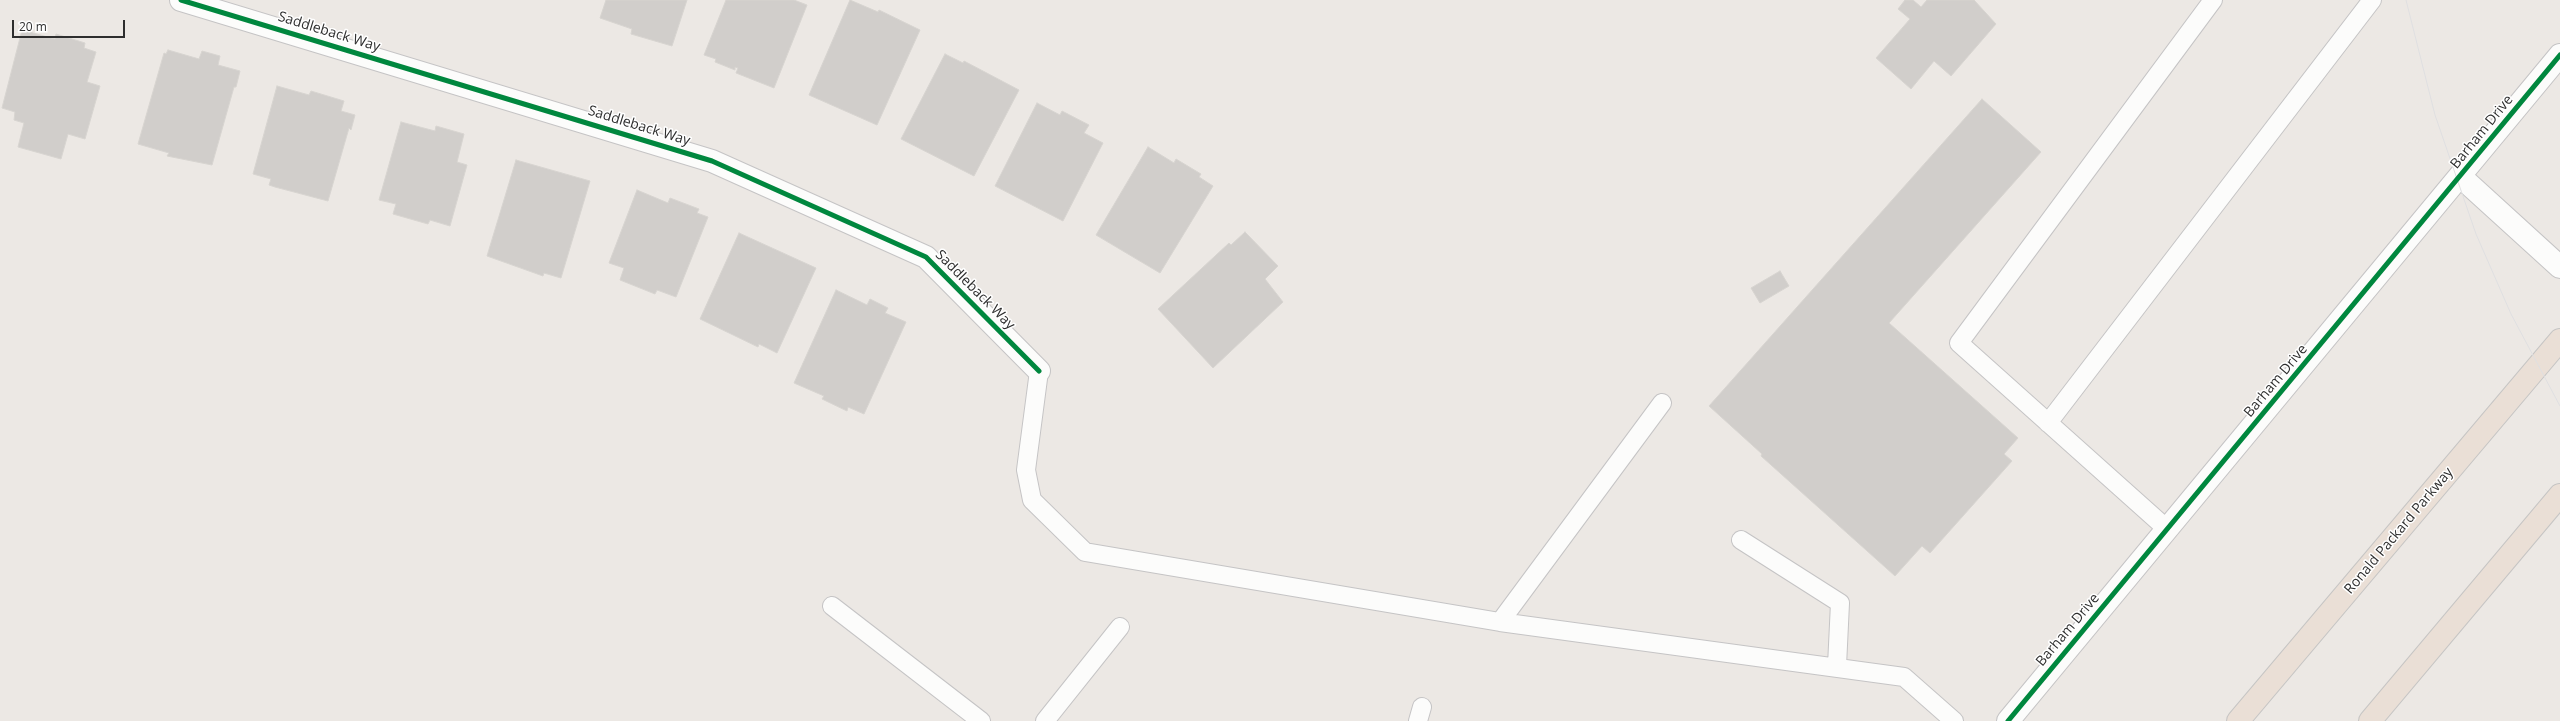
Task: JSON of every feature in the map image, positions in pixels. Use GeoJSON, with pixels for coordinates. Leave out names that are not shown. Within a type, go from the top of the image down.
{"type":"FeatureCollection","features":[{"type":"Feature","properties":{"kind":"highway","name":"Ronald Packard Parkway"},"geometry":{"type":"LineString","coordinates":[[2238,721],[2560,340]]}},
{"type":"Feature","properties":{"kind":"highway"},"geometry":{"type":"LineString","coordinates":[[2370,721],[2560,496]]}},
{"type":"Feature","properties":{"kind":"main road","name":"Saddleback Way"},"geometry":{"type":"LineString","coordinates":[[181,0],[712,161],[926,257],[1039,371]]}},
{"type":"Feature","properties":{"kind":"main road","name":"Barham Drive"},"geometry":{"type":"LineString","coordinates":[[2008,721],[2560,55]]}},
{"type":"Feature","properties":{"kind":"main road"},"geometry":{"type":"LineString","coordinates":[[2461,176],[2560,267]]}},
{"type":"Feature","properties":{"kind":"lane"},"geometry":{"type":"LineString","coordinates":[[2167,529],[1959,343],[2213,0]]}},
{"type":"Feature","properties":{"kind":"lane"},"geometry":{"type":"LineString","coordinates":[[2048,422],[2372,0]]}},
{"type":"Feature","properties":{"kind":"lane"},"geometry":{"type":"LineString","coordinates":[[1039,371],[1026,470],[1032,500],[1085,552],[1500,622],[1836,666],[1904,677],[1954,721]]}},
{"type":"Feature","properties":{"kind":"lane"},"geometry":{"type":"LineString","coordinates":[[1500,622],[1662,404]]}},
{"type":"Feature","properties":{"kind":"lane"},"geometry":{"type":"LineString","coordinates":[[1741,540],[1840,603],[1836,666]]}},
{"type":"Feature","properties":{"kind":"lane"},"geometry":{"type":"LineString","coordinates":[[832,606],[981,721]]}},
{"type":"Feature","properties":{"kind":"lane"},"geometry":{"type":"LineString","coordinates":[[1044,721],[1120,627]]}},
{"type":"Feature","properties":{"kind":"building"},"geometry":{"type":"Polygon","coordinates":[[[606,0],[687,0],[672,46],[631,34],[632,29],[600,18],[606,0]]]}},
{"type":"Feature","properties":{"kind":"building"},"geometry":{"type":"Polygon","coordinates":[[[726,0],[794,0],[807,5],[774,88],[736,73],[738,68],[735,67],[735,70],[715,62],[716,59],[704,55],[726,0]]]}},
{"type":"Feature","properties":{"kind":"building"},"geometry":{"type":"Polygon","coordinates":[[[850,0],[878,12],[879,10],[920,30],[877,125],[809,95],[850,0]]]}},
{"type":"Feature","properties":{"kind":"building"},"geometry":{"type":"Polygon","coordinates":[[[1905,0],[1913,0],[1921,7],[1927,0],[1974,0],[1996,24],[1951,76],[1934,61],[1911,89],[1876,58],[1910,19],[1898,9],[1905,0]]]}},
{"type":"Feature","properties":{"kind":"building"},"geometry":{"type":"Polygon","coordinates":[[[22,30],[55,39],[56,34],[85,43],[84,48],[96,52],[87,82],[100,86],[85,139],[68,134],[61,159],[18,147],[24,123],[14,120],[15,112],[2,108],[22,30]]]}},
{"type":"Feature","properties":{"kind":"building"},"geometry":{"type":"Polygon","coordinates":[[[168,50],[199,59],[202,51],[220,56],[218,65],[240,71],[212,165],[167,156],[169,153],[138,144],[164,53],[166,54],[168,50]]]}},
{"type":"Feature","properties":{"kind":"building"},"geometry":{"type":"Polygon","coordinates":[[[945,54],[963,63],[964,61],[1019,90],[974,176],[901,139],[945,54]]]}},
{"type":"Feature","properties":{"kind":"building"},"geometry":{"type":"Polygon","coordinates":[[[277,86],[309,95],[311,91],[344,101],[341,111],[355,115],[351,130],[349,128],[328,201],[269,185],[271,179],[253,174],[277,86]]]}},
{"type":"Feature","properties":{"kind":"building"},"geometry":{"type":"Polygon","coordinates":[[[1982,99],[2041,152],[1889,323],[2018,438],[2004,454],[2012,461],[1930,553],[1922,546],[1895,576],[1761,456],[1762,454],[1709,406],[1982,99]]]}},
{"type":"Feature","properties":{"kind":"building"},"geometry":{"type":"Polygon","coordinates":[[[1037,103],[1060,115],[1062,111],[1089,125],[1084,133],[1103,143],[1063,221],[995,186],[1037,103]]]}},
{"type":"Feature","properties":{"kind":"building"},"geometry":{"type":"Polygon","coordinates":[[[401,122],[435,131],[436,126],[464,134],[457,162],[467,165],[450,226],[430,220],[428,224],[393,214],[396,204],[379,200],[401,122]]]}},
{"type":"Feature","properties":{"kind":"building"},"geometry":{"type":"Polygon","coordinates":[[[1148,147],[1174,163],[1176,159],[1201,174],[1199,177],[1213,186],[1160,273],[1096,235],[1148,147]]]}},
{"type":"Feature","properties":{"kind":"building"},"geometry":{"type":"Polygon","coordinates":[[[516,160],[590,181],[561,278],[544,273],[543,276],[487,256],[516,160]]]}},
{"type":"Feature","properties":{"kind":"building"},"geometry":{"type":"Polygon","coordinates":[[[637,190],[668,203],[670,198],[699,209],[697,213],[708,217],[676,297],[657,290],[655,294],[620,280],[624,268],[609,263],[637,190]]]}},
{"type":"Feature","properties":{"kind":"building"},"geometry":{"type":"Polygon","coordinates":[[[1245,232],[1278,266],[1265,279],[1283,302],[1213,368],[1158,309],[1229,243],[1231,245],[1245,232]]]}},
{"type":"Feature","properties":{"kind":"building"},"geometry":{"type":"Polygon","coordinates":[[[739,233],[816,268],[777,353],[759,344],[758,347],[700,319],[739,233]]]}},
{"type":"Feature","properties":{"kind":"building"},"geometry":{"type":"Polygon","coordinates":[[[1780,271],[1789,286],[1760,303],[1751,288],[1780,271]]]}},
{"type":"Feature","properties":{"kind":"building"},"geometry":{"type":"Polygon","coordinates":[[[836,290],[867,305],[870,299],[888,308],[885,313],[906,322],[864,414],[848,407],[847,411],[822,399],[824,396],[794,383],[836,290]]]}},
{"type":"Feature","properties":{"kind":"tram line"},"geometry":{"type":"LineString","coordinates":[[2406,0],[2435,115],[2476,234],[2511,314],[2560,406]]}},
{"type":"Feature","properties":{"kind":"cycle path"},"geometry":{"type":"LineString","coordinates":[[181,0],[712,161],[926,257],[1039,371]]}},
{"type":"Feature","properties":{"kind":"cycle path"},"geometry":{"type":"LineString","coordinates":[[2008,721],[2560,55]]}}]}
